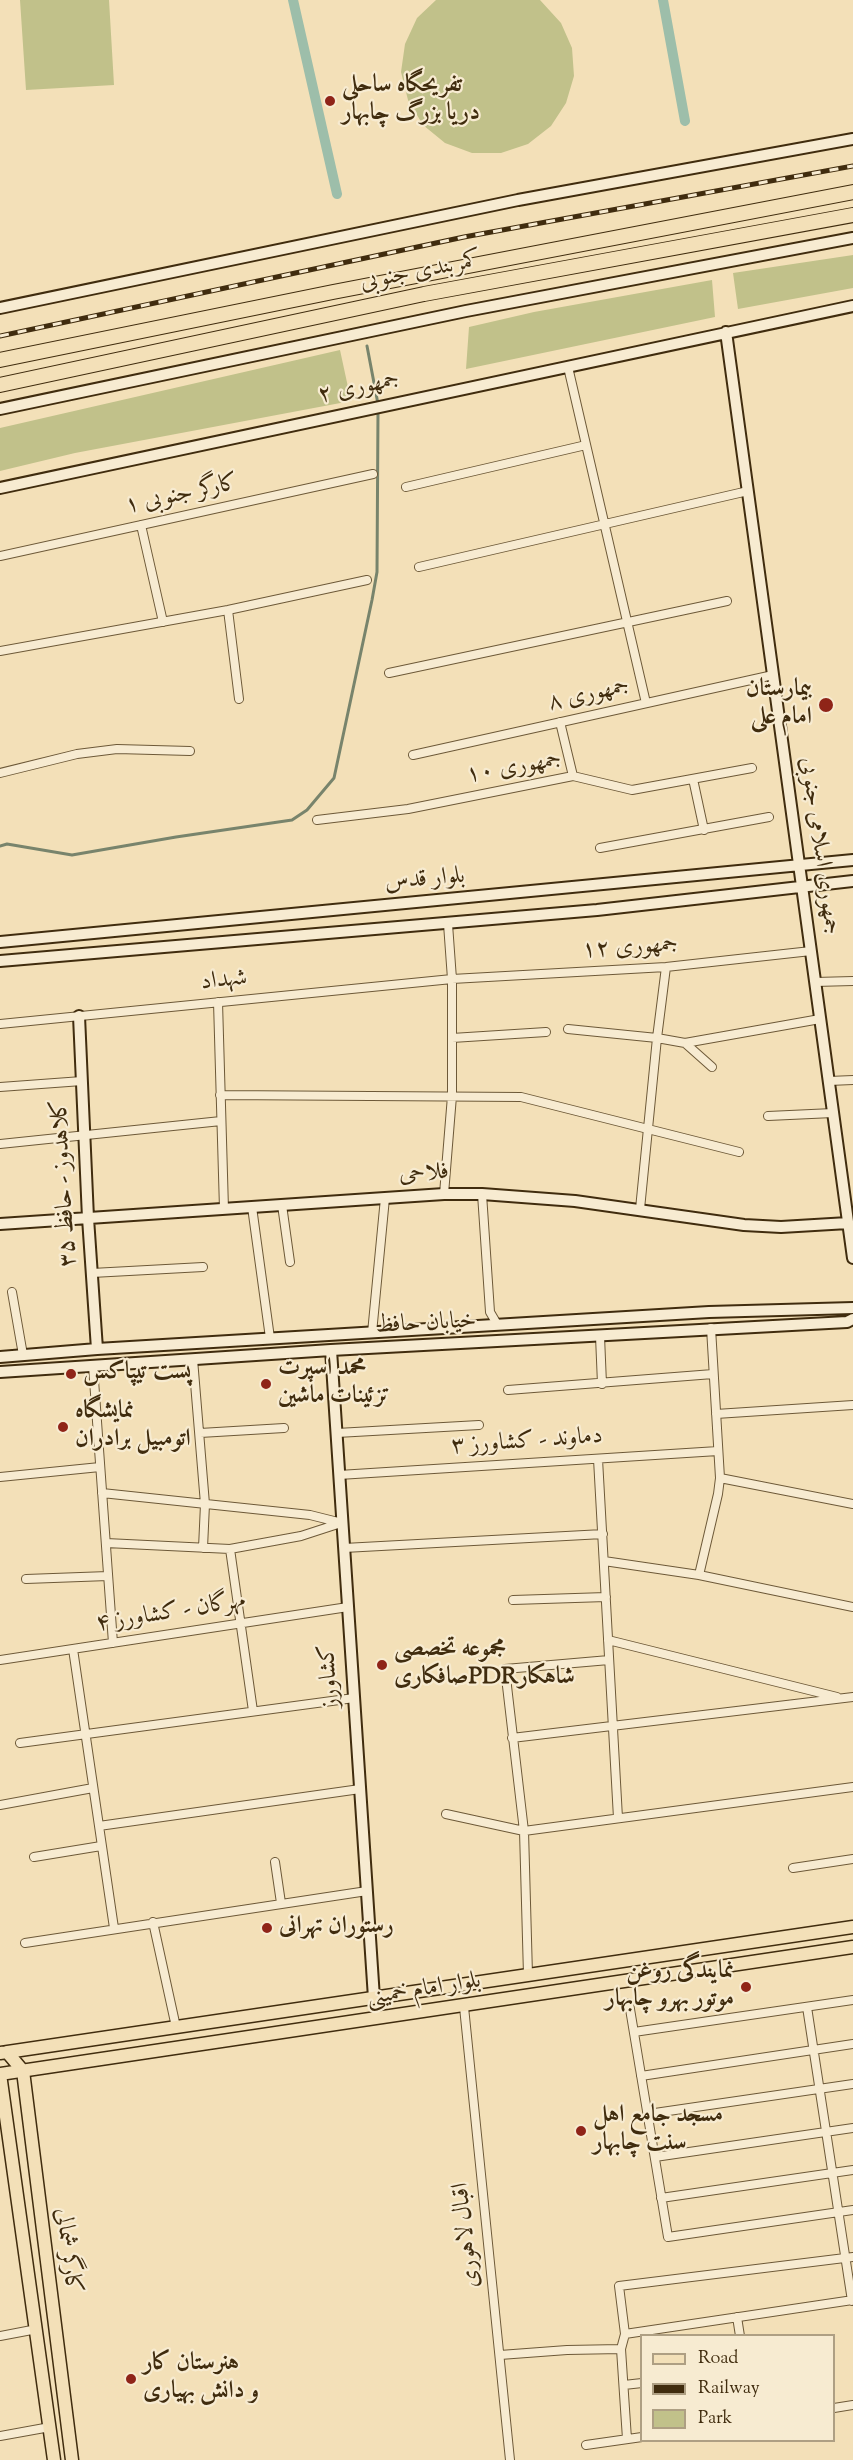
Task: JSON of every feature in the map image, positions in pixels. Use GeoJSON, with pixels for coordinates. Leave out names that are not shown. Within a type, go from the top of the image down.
{"type":"FeatureCollection","features":[{"type":"Feature","properties":{"kind":"highway","name":"کمربندی جنوبی"},"geometry":{"type":"LineString","coordinates":[[0,360],[333,291],[853,192]]}},
{"type":"Feature","properties":{"kind":"highway","name":"کمربندی جنوبی"},"geometry":{"type":"LineString","coordinates":[[0,385],[423,294],[853,215]]}},
{"type":"Feature","properties":{"kind":"main road"},"geometry":{"type":"LineString","coordinates":[[0,308],[518,200],[853,139]]}},
{"type":"Feature","properties":{"kind":"main road"},"geometry":{"type":"LineString","coordinates":[[0,409],[386,327],[663,272],[853,238]]}},
{"type":"Feature","properties":{"kind":"main road","name":"جمهوری ۲"},"geometry":{"type":"LineString","coordinates":[[0,488],[853,306]]}},
{"type":"Feature","properties":{"kind":"main road","name":"جمهوری اسلامی جنوبی"},"geometry":{"type":"LineString","coordinates":[[726,332],[853,1251]]}},
{"type":"Feature","properties":{"kind":"main road","name":"بلوار قدس"},"geometry":{"type":"LineString","coordinates":[[0,942],[614,885],[853,860]]}},
{"type":"Feature","properties":{"kind":"main road","name":"بلوار قدس"},"geometry":{"type":"LineString","coordinates":[[0,961],[448,924],[597,910],[853,881]]}},
{"type":"Feature","properties":{"kind":"main road"},"geometry":{"type":"LineString","coordinates":[[321,912],[323,934]]}},
{"type":"Feature","properties":{"kind":"main road","name":"کلاهدوز - حافظ ۳۵"},"geometry":{"type":"LineString","coordinates":[[79,1016],[88,1218],[97,1348]]}},
{"type":"Feature","properties":{"kind":"main road","name":"فلاحی"},"geometry":{"type":"LineString","coordinates":[[0,1224],[444,1194],[530,1196],[640,1209],[744,1225],[781,1227],[848,1223]]}},
{"type":"Feature","properties":{"kind":"main road","name":"خیابان حافظ"},"geometry":{"type":"LineString","coordinates":[[0,1357],[97,1348],[498,1324],[709,1312],[853,1308]]}},
{"type":"Feature","properties":{"kind":"main road","name":"خیابان حافظ"},"geometry":{"type":"LineString","coordinates":[[0,1372],[331,1350],[847,1322],[853,1319]]}},
{"type":"Feature","properties":{"kind":"main road"},"geometry":{"type":"LineString","coordinates":[[444,1328],[445,1345]]}},
{"type":"Feature","properties":{"kind":"main road"},"geometry":{"type":"LineString","coordinates":[[229,1340],[230,1357]]}},
{"type":"Feature","properties":{"kind":"main road","name":"کشاورز"},"geometry":{"type":"LineString","coordinates":[[331,1350],[374,1998]]}},
{"type":"Feature","properties":{"kind":"main road","name":"بلوار امام خمینی"},"geometry":{"type":"LineString","coordinates":[[2,2051],[853,1927]]}},
{"type":"Feature","properties":{"kind":"main road","name":"بلوار امام خمینی"},"geometry":{"type":"LineString","coordinates":[[0,2074],[464,2007],[853,1947]]}},
{"type":"Feature","properties":{"kind":"main road"},"geometry":{"type":"LineString","coordinates":[[2,2051],[22,2071]]}},
{"type":"Feature","properties":{"kind":"main road","name":"کارگر شمالی"},"geometry":{"type":"LineString","coordinates":[[22,2071],[72,2460]]}},
{"type":"Feature","properties":{"kind":"main road","name":"کارگر شمالی"},"geometry":{"type":"LineString","coordinates":[[0,2074],[54,2460]]}},
{"type":"Feature","properties":{"kind":"main road"},"geometry":{"type":"LineString","coordinates":[[11,2159],[17,2150],[22,2148],[31,2153],[33,2158]]}},
{"type":"Feature","properties":{"kind":"street"},"geometry":{"type":"LineString","coordinates":[[568,367],[646,703]]}},
{"type":"Feature","properties":{"kind":"street"},"geometry":{"type":"LineString","coordinates":[[405,487],[586,445]]}},
{"type":"Feature","properties":{"kind":"street","name":"کارگر جنوبی ۱"},"geometry":{"type":"LineString","coordinates":[[0,556],[373,474]]}},
{"type":"Feature","properties":{"kind":"street"},"geometry":{"type":"LineString","coordinates":[[419,567],[748,491]]}},
{"type":"Feature","properties":{"kind":"street"},"geometry":{"type":"LineString","coordinates":[[141,525],[163,622]]}},
{"type":"Feature","properties":{"kind":"street"},"geometry":{"type":"LineString","coordinates":[[0,651],[228,610],[367,580]]}},
{"type":"Feature","properties":{"kind":"street"},"geometry":{"type":"LineString","coordinates":[[389,673],[727,601]]}},
{"type":"Feature","properties":{"kind":"street"},"geometry":{"type":"LineString","coordinates":[[228,610],[239,699]]}},
{"type":"Feature","properties":{"kind":"street","name":"جمهوری ۸"},"geometry":{"type":"LineString","coordinates":[[413,755],[773,675]]}},
{"type":"Feature","properties":{"kind":"street"},"geometry":{"type":"LineString","coordinates":[[560,722],[573,776]]}},
{"type":"Feature","properties":{"kind":"street"},"geometry":{"type":"LineString","coordinates":[[0,773],[77,753],[117,749],[190,751]]}},
{"type":"Feature","properties":{"kind":"street","name":"جمهوری ۱۰"},"geometry":{"type":"LineString","coordinates":[[317,820],[408,808],[573,776],[632,790],[752,768]]}},
{"type":"Feature","properties":{"kind":"street"},"geometry":{"type":"LineString","coordinates":[[693,779],[704,831]]}},
{"type":"Feature","properties":{"kind":"street"},"geometry":{"type":"LineString","coordinates":[[600,849],[769,817]]}},
{"type":"Feature","properties":{"kind":"street"},"geometry":{"type":"LineString","coordinates":[[444,1194],[452,1096],[452,979],[448,924]]}},
{"type":"Feature","properties":{"kind":"street","name":"جمهوری ۱۲"},"geometry":{"type":"LineString","coordinates":[[452,979],[666,967],[811,951]]}},
{"type":"Feature","properties":{"kind":"street"},"geometry":{"type":"LineString","coordinates":[[640,1209],[666,967]]}},
{"type":"Feature","properties":{"kind":"street","name":"شهداد"},"geometry":{"type":"LineString","coordinates":[[0,1024],[452,979]]}},
{"type":"Feature","properties":{"kind":"street"},"geometry":{"type":"LineString","coordinates":[[815,982],[853,981]]}},
{"type":"Feature","properties":{"kind":"street"},"geometry":{"type":"LineString","coordinates":[[218,1002],[224,1209]]}},
{"type":"Feature","properties":{"kind":"street"},"geometry":{"type":"LineString","coordinates":[[568,1029],[685,1043],[820,1019]]}},
{"type":"Feature","properties":{"kind":"street"},"geometry":{"type":"LineString","coordinates":[[452,1038],[546,1032]]}},
{"type":"Feature","properties":{"kind":"street"},"geometry":{"type":"LineString","coordinates":[[685,1043],[712,1067]]}},
{"type":"Feature","properties":{"kind":"street"},"geometry":{"type":"LineString","coordinates":[[829,1081],[853,1080]]}},
{"type":"Feature","properties":{"kind":"street"},"geometry":{"type":"LineString","coordinates":[[0,1087],[82,1081]]}},
{"type":"Feature","properties":{"kind":"street"},"geometry":{"type":"LineString","coordinates":[[219,1095],[521,1097],[740,1152]]}},
{"type":"Feature","properties":{"kind":"street"},"geometry":{"type":"LineString","coordinates":[[768,1116],[833,1113]]}},
{"type":"Feature","properties":{"kind":"street"},"geometry":{"type":"LineString","coordinates":[[0,1144],[220,1121]]}},
{"type":"Feature","properties":{"kind":"street"},"geometry":{"type":"LineString","coordinates":[[482,1194],[490,1312],[498,1324]]}},
{"type":"Feature","properties":{"kind":"street"},"geometry":{"type":"LineString","coordinates":[[372,1333],[385,1198]]}},
{"type":"Feature","properties":{"kind":"street"},"geometry":{"type":"LineString","coordinates":[[282,1205],[290,1262]]}},
{"type":"Feature","properties":{"kind":"street"},"geometry":{"type":"LineString","coordinates":[[252,1208],[270,1338]]}},
{"type":"Feature","properties":{"kind":"street"},"geometry":{"type":"LineString","coordinates":[[92,1273],[203,1267]]}},
{"type":"Feature","properties":{"kind":"street"},"geometry":{"type":"LineString","coordinates":[[12,1292],[23,1355]]}},
{"type":"Feature","properties":{"kind":"street"},"geometry":{"type":"LineString","coordinates":[[699,1575],[720,1478],[711,1328]]}},
{"type":"Feature","properties":{"kind":"street"},"geometry":{"type":"LineString","coordinates":[[600,1336],[602,1384]]}},
{"type":"Feature","properties":{"kind":"street"},"geometry":{"type":"LineString","coordinates":[[193,1359],[205,1504],[203,1548]]}},
{"type":"Feature","properties":{"kind":"street"},"geometry":{"type":"LineString","coordinates":[[93,1366],[113,1643]]}},
{"type":"Feature","properties":{"kind":"street"},"geometry":{"type":"LineString","coordinates":[[508,1390],[713,1374]]}},
{"type":"Feature","properties":{"kind":"street"},"geometry":{"type":"LineString","coordinates":[[716,1414],[853,1405]]}},
{"type":"Feature","properties":{"kind":"street"},"geometry":{"type":"LineString","coordinates":[[337,1433],[479,1425]]}},
{"type":"Feature","properties":{"kind":"street"},"geometry":{"type":"LineString","coordinates":[[200,1433],[284,1428]]}},
{"type":"Feature","properties":{"kind":"street","name":"دماوند - کشاورز ۳"},"geometry":{"type":"LineString","coordinates":[[339,1475],[718,1451]]}},
{"type":"Feature","properties":{"kind":"street"},"geometry":{"type":"LineString","coordinates":[[598,1459],[618,1818]]}},
{"type":"Feature","properties":{"kind":"street"},"geometry":{"type":"LineString","coordinates":[[0,1477],[100,1467]]}},
{"type":"Feature","properties":{"kind":"street"},"geometry":{"type":"LineString","coordinates":[[720,1478],[853,1504]]}},
{"type":"Feature","properties":{"kind":"street"},"geometry":{"type":"LineString","coordinates":[[102,1493],[310,1515],[342,1523]]}},
{"type":"Feature","properties":{"kind":"street"},"geometry":{"type":"LineString","coordinates":[[106,1543],[230,1549],[301,1536],[342,1523]]}},
{"type":"Feature","properties":{"kind":"street"},"geometry":{"type":"LineString","coordinates":[[344,1548],[603,1534]]}},
{"type":"Feature","properties":{"kind":"street"},"geometry":{"type":"LineString","coordinates":[[230,1549],[253,1711]]}},
{"type":"Feature","properties":{"kind":"street"},"geometry":{"type":"LineString","coordinates":[[604,1562],[699,1575],[853,1607]]}},
{"type":"Feature","properties":{"kind":"street"},"geometry":{"type":"LineString","coordinates":[[26,1579],[108,1576]]}},
{"type":"Feature","properties":{"kind":"street"},"geometry":{"type":"LineString","coordinates":[[513,1600],[606,1597]]}},
{"type":"Feature","properties":{"kind":"street","name":"مهرگان - کشاورز ۴"},"geometry":{"type":"LineString","coordinates":[[0,1660],[348,1607]]}},
{"type":"Feature","properties":{"kind":"street"},"geometry":{"type":"LineString","coordinates":[[608,1640],[841,1698]]}},
{"type":"Feature","properties":{"kind":"street"},"geometry":{"type":"LineString","coordinates":[[73,1649],[114,1928]]}},
{"type":"Feature","properties":{"kind":"street"},"geometry":{"type":"LineString","coordinates":[[528,1975],[524,1831],[505,1669],[609,1660]]}},
{"type":"Feature","properties":{"kind":"street"},"geometry":{"type":"LineString","coordinates":[[512,1738],[853,1697]]}},
{"type":"Feature","properties":{"kind":"street"},"geometry":{"type":"LineString","coordinates":[[20,1743],[354,1698]]}},
{"type":"Feature","properties":{"kind":"street"},"geometry":{"type":"LineString","coordinates":[[446,1814],[524,1831],[853,1786]]}},
{"type":"Feature","properties":{"kind":"street"},"geometry":{"type":"LineString","coordinates":[[0,1805],[93,1788]]}},
{"type":"Feature","properties":{"kind":"street"},"geometry":{"type":"LineString","coordinates":[[99,1826],[360,1789]]}},
{"type":"Feature","properties":{"kind":"street"},"geometry":{"type":"LineString","coordinates":[[34,1857],[102,1846]]}},
{"type":"Feature","properties":{"kind":"street"},"geometry":{"type":"LineString","coordinates":[[793,1868],[853,1859]]}},
{"type":"Feature","properties":{"kind":"street"},"geometry":{"type":"LineString","coordinates":[[275,1862],[281,1903]]}},
{"type":"Feature","properties":{"kind":"street"},"geometry":{"type":"LineString","coordinates":[[25,1943],[367,1891]]}},
{"type":"Feature","properties":{"kind":"street"},"geometry":{"type":"LineString","coordinates":[[153,1922],[176,2027]]}},
{"type":"Feature","properties":{"kind":"street"},"geometry":{"type":"LineString","coordinates":[[634,2032],[853,2000]]}},
{"type":"Feature","properties":{"kind":"street"},"geometry":{"type":"LineString","coordinates":[[629,2003],[668,2237],[853,2210]]}},
{"type":"Feature","properties":{"kind":"street","name":"اقبال لاهوری"},"geometry":{"type":"LineString","coordinates":[[464,2007],[510,2460]]}},
{"type":"Feature","properties":{"kind":"street"},"geometry":{"type":"LineString","coordinates":[[625,2334],[852,2300],[849,2257],[838,2212],[807,2007]]}},
{"type":"Feature","properties":{"kind":"street"},"geometry":{"type":"LineString","coordinates":[[641,2076],[853,2044]]}},
{"type":"Feature","properties":{"kind":"street"},"geometry":{"type":"LineString","coordinates":[[648,2114],[853,2084]]}},
{"type":"Feature","properties":{"kind":"street"},"geometry":{"type":"LineString","coordinates":[[655,2157],[853,2128]]}},
{"type":"Feature","properties":{"kind":"street"},"geometry":{"type":"LineString","coordinates":[[661,2198],[853,2170]]}},
{"type":"Feature","properties":{"kind":"street"},"geometry":{"type":"LineString","coordinates":[[627,2439],[621,2349],[625,2334],[619,2286],[849,2257]]}},
{"type":"Feature","properties":{"kind":"street"},"geometry":{"type":"LineString","coordinates":[[736,2317],[740,2334]]}},
{"type":"Feature","properties":{"kind":"street"},"geometry":{"type":"LineString","coordinates":[[0,2336],[37,2329]]}},
{"type":"Feature","properties":{"kind":"street"},"geometry":{"type":"LineString","coordinates":[[500,2355],[621,2349]]}},
{"type":"Feature","properties":{"kind":"street"},"geometry":{"type":"LineString","coordinates":[[624,2385],[640,2383]]}},
{"type":"Feature","properties":{"kind":"street"},"geometry":{"type":"LineString","coordinates":[[835,2408],[853,2405]]}},
{"type":"Feature","properties":{"kind":"street"},"geometry":{"type":"LineString","coordinates":[[0,2436],[50,2427]]}},
{"type":"Feature","properties":{"kind":"street"},"geometry":{"type":"LineString","coordinates":[[586,2445],[640,2437]]}},
{"type":"Feature","properties":{"kind":"green space"},"geometry":{"type":"Polygon","coordinates":[[[20,0],[109,0],[114,85],[26,90],[20,0]]]}},
{"type":"Feature","properties":{"kind":"green space"},"geometry":{"type":"Polygon","coordinates":[[[436,0],[540,0],[561,23],[572,48],[574,76],[566,103],[551,126],[528,144],[501,153],[472,153],[445,143],[423,125],[408,100],[401,72],[405,44],[417,18],[436,0]]]}},
{"type":"Feature","properties":{"kind":"green space"},"geometry":{"type":"Polygon","coordinates":[[[853,255],[853,288],[738,309],[733,273],[853,255]]]}},
{"type":"Feature","properties":{"kind":"green space"},"geometry":{"type":"Polygon","coordinates":[[[712,280],[715,317],[466,369],[469,327],[534,312],[712,280]]]}},
{"type":"Feature","properties":{"kind":"green space"},"geometry":{"type":"Polygon","coordinates":[[[340,350],[351,401],[75,453],[0,471],[0,428],[340,350]]]}},
{"type":"Feature","properties":{"kind":"waterway"},"geometry":{"type":"LineString","coordinates":[[293,0],[337,194]]}},
{"type":"Feature","properties":{"kind":"waterway"},"geometry":{"type":"LineString","coordinates":[[663,0],[685,121]]}},
{"type":"Feature","properties":{"kind":"waterway"},"geometry":{"type":"LineString","coordinates":[[367,346],[378,404]]}},
{"type":"Feature","properties":{"kind":"waterway"},"geometry":{"type":"LineString","coordinates":[[0,846],[7,844],[72,855],[292,820],[307,810],[334,778],[377,572],[378,411]]}},
{"type":"Feature","properties":{"kind":"railway"},"geometry":{"type":"LineString","coordinates":[[0,336],[464,237],[853,166]]}},
{"type":"Feature","properties":{"kind":"place","name":"تفریحگاه ساحلی دریا بزرگ چابهار"},"geometry":{"type":"Point","coordinates":[330,101]}},
{"type":"Feature","properties":{"kind":"place","name":"بیمارستان امام علی"},"geometry":{"type":"Point","coordinates":[826,705]}},
{"type":"Feature","properties":{"kind":"place","name":"پست تیپاکس"},"geometry":{"type":"Point","coordinates":[71,1374]}},
{"type":"Feature","properties":{"kind":"place","name":"محمد اسپرت تزئینات ماشین"},"geometry":{"type":"Point","coordinates":[266,1384]}},
{"type":"Feature","properties":{"kind":"place","name":"نمایشگاه اتومبیل برادران"},"geometry":{"type":"Point","coordinates":[63,1427]}},
{"type":"Feature","properties":{"kind":"place","name":"مجموعه تخصصی صافکاریPDRشاهکار"},"geometry":{"type":"Point","coordinates":[382,1665]}},
{"type":"Feature","properties":{"kind":"place","name":"رستوران تهرانی"},"geometry":{"type":"Point","coordinates":[267,1928]}},
{"type":"Feature","properties":{"kind":"place","name":"نمایندگی روغن موتور بهرو چابهار"},"geometry":{"type":"Point","coordinates":[746,1987]}},
{"type":"Feature","properties":{"kind":"place","name":"مسجد جامع اهل سنت چابهار"},"geometry":{"type":"Point","coordinates":[581,2131]}},
{"type":"Feature","properties":{"kind":"place","name":"هنرستان کار و دانش بهیاری"},"geometry":{"type":"Point","coordinates":[131,2379]}}]}
